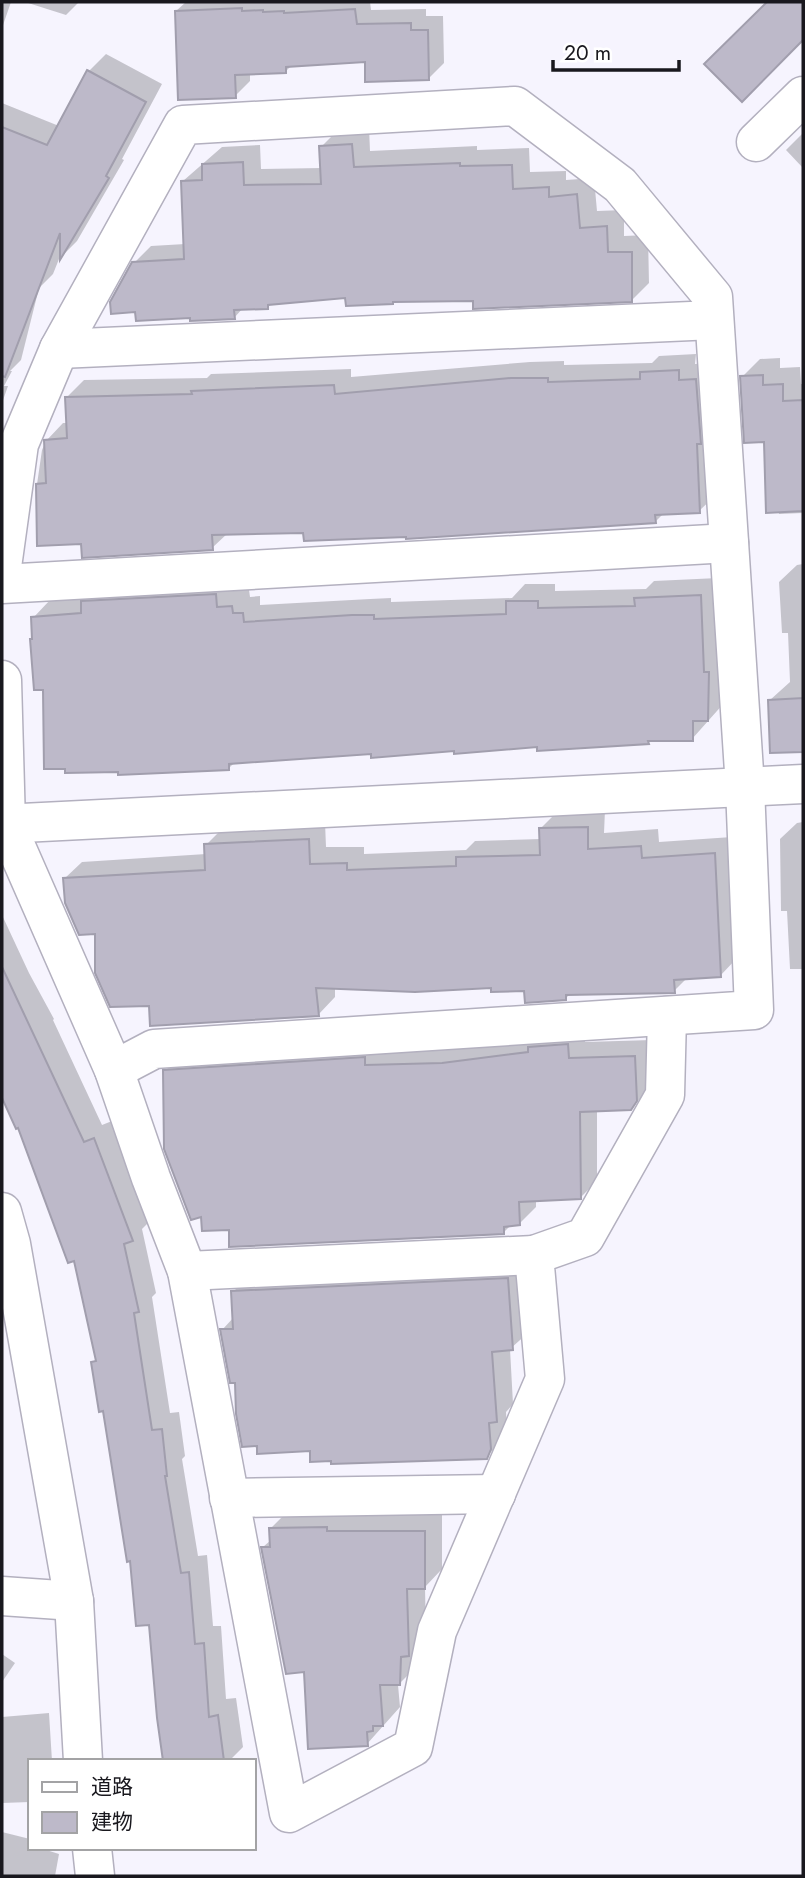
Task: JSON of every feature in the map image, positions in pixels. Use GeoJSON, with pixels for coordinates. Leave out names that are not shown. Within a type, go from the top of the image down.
{"type":"FeatureCollection","features":[{"type":"Feature","properties":{"kind":"street"},"geometry":{"type":"LineString","coordinates":[[756,142],[803,96]]}},
{"type":"Feature","properties":{"kind":"street"},"geometry":{"type":"LineString","coordinates":[[2,567],[19,444],[60,349],[183,125],[515,106],[620,185],[713,297],[745,787],[754,1010],[153,1049],[114,1070]]}},
{"type":"Feature","properties":{"kind":"street"},"geometry":{"type":"LineString","coordinates":[[60,349],[714,320]]}},
{"type":"Feature","properties":{"kind":"street"},"geometry":{"type":"LineString","coordinates":[[2,584],[729,543]]}},
{"type":"Feature","properties":{"kind":"street"},"geometry":{"type":"LineString","coordinates":[[2,680],[4,824],[114,1070],[187,1271],[289,1813],[413,1747],[437,1631],[545,1379],[534,1255]]}},
{"type":"Feature","properties":{"kind":"street"},"geometry":{"type":"LineString","coordinates":[[4,824],[803,784]]}},
{"type":"Feature","properties":{"kind":"street"},"geometry":{"type":"LineString","coordinates":[[187,1271],[534,1255],[585,1237],[665,1095],[667,1016]]}},
{"type":"Feature","properties":{"kind":"street"},"geometry":{"type":"LineString","coordinates":[[2,1212],[11,1244],[74,1601],[83,1759]]}},
{"type":"Feature","properties":{"kind":"street"},"geometry":{"type":"LineString","coordinates":[[229,1498],[496,1494]]}},
{"type":"Feature","properties":{"kind":"street"},"geometry":{"type":"LineString","coordinates":[[2,1596],[74,1601]]}},
{"type":"Feature","properties":{"kind":"street"},"geometry":{"type":"LineString","coordinates":[[92,1850],[95,1876]]}},
{"type":"Feature","properties":{"kind":"building"},"geometry":{"type":"Polygon","coordinates":[[[767,2],[803,2],[803,40],[742,102],[704,64],[767,2]]]}},
{"type":"Feature","properties":{"kind":"building"},"geometry":{"type":"Polygon","coordinates":[[[242,8],[242,11],[284,13],[355,9],[357,24],[411,23],[411,30],[428,30],[429,80],[365,82],[365,62],[286,67],[286,73],[235,75],[236,98],[178,100],[175,11],[242,8]]]}},
{"type":"Feature","properties":{"kind":"building"},"geometry":{"type":"Polygon","coordinates":[[[87,70],[146,102],[106,176],[109,178],[60,260],[60,233],[5,377],[2,376],[2,127],[47,145],[87,70]]]}},
{"type":"Feature","properties":{"kind":"building"},"geometry":{"type":"Polygon","coordinates":[[[352,144],[354,167],[460,163],[460,166],[512,165],[513,189],[549,187],[549,197],[577,194],[580,228],[607,226],[608,252],[632,252],[632,302],[473,309],[473,301],[393,302],[346,306],[345,298],[268,305],[268,309],[234,310],[235,319],[136,321],[135,312],[111,314],[110,302],[132,262],[184,259],[181,181],[202,180],[202,164],[243,162],[244,185],[321,184],[319,146],[352,144]]]}},
{"type":"Feature","properties":{"kind":"building"},"geometry":{"type":"Polygon","coordinates":[[[679,370],[679,380],[696,379],[701,444],[697,444],[700,513],[655,515],[656,523],[406,539],[304,541],[303,533],[212,535],[213,550],[82,558],[81,544],[37,546],[36,484],[46,483],[44,440],[67,438],[65,397],[192,394],[191,391],[334,385],[335,394],[511,378],[548,378],[548,382],[640,379],[640,372],[679,370]]]}},
{"type":"Feature","properties":{"kind":"building"},"geometry":{"type":"Polygon","coordinates":[[[763,375],[763,385],[783,384],[783,401],[803,400],[803,511],[766,513],[764,442],[744,443],[740,376],[763,375]]]}},
{"type":"Feature","properties":{"kind":"building"},"geometry":{"type":"Polygon","coordinates":[[[216,594],[217,607],[232,606],[233,613],[243,613],[244,622],[352,615],[374,615],[374,619],[506,614],[506,601],[538,601],[538,608],[635,606],[634,598],[701,595],[704,672],[709,672],[708,721],[693,721],[693,741],[648,741],[649,744],[537,751],[537,747],[454,754],[454,751],[371,758],[371,754],[229,764],[229,770],[118,775],[118,772],[65,773],[65,769],[44,769],[43,690],[34,690],[31,617],[81,613],[81,601],[216,594]]]}},
{"type":"Feature","properties":{"kind":"building"},"geometry":{"type":"Polygon","coordinates":[[[803,698],[803,752],[770,753],[768,700],[803,698]]]}},
{"type":"Feature","properties":{"kind":"building"},"geometry":{"type":"Polygon","coordinates":[[[588,827],[588,849],[641,846],[642,858],[715,853],[721,977],[674,980],[675,993],[566,995],[566,1000],[525,1003],[524,991],[491,992],[491,988],[415,992],[316,988],[319,1016],[150,1026],[149,1006],[110,1007],[95,973],[95,934],[79,935],[65,903],[63,878],[205,870],[204,844],[309,839],[310,864],[347,863],[347,870],[456,866],[456,857],[540,855],[539,828],[588,827]]]}},
{"type":"Feature","properties":{"kind":"building"},"geometry":{"type":"Polygon","coordinates":[[[2,967],[84,1142],[94,1138],[133,1241],[124,1244],[139,1312],[134,1313],[152,1430],[162,1429],[165,1476],[181,1573],[189,1572],[195,1644],[204,1643],[209,1717],[218,1715],[224,1759],[163,1759],[149,1625],[136,1626],[130,1561],[127,1562],[103,1411],[99,1412],[91,1362],[96,1361],[74,1261],[68,1263],[18,1128],[16,1129],[2,1098],[2,967]]]}},
{"type":"Feature","properties":{"kind":"building"},"geometry":{"type":"Polygon","coordinates":[[[568,1044],[569,1058],[635,1056],[637,1101],[631,1110],[580,1112],[581,1199],[519,1202],[520,1225],[504,1227],[504,1234],[229,1247],[229,1230],[202,1231],[201,1217],[191,1220],[164,1149],[163,1070],[365,1057],[365,1065],[442,1063],[528,1052],[528,1047],[568,1044]]]}},
{"type":"Feature","properties":{"kind":"building"},"geometry":{"type":"Polygon","coordinates":[[[508,1278],[513,1350],[492,1352],[497,1422],[489,1423],[491,1449],[487,1459],[331,1464],[331,1461],[310,1462],[310,1451],[257,1454],[257,1446],[242,1447],[236,1414],[235,1383],[230,1383],[220,1329],[233,1329],[231,1291],[508,1278]]]}},
{"type":"Feature","properties":{"kind":"building"},"geometry":{"type":"Polygon","coordinates":[[[327,1527],[327,1531],[425,1531],[425,1589],[407,1589],[409,1656],[401,1657],[400,1685],[380,1685],[383,1726],[373,1726],[373,1731],[367,1732],[368,1746],[308,1749],[304,1672],[286,1674],[261,1547],[270,1547],[269,1528],[327,1527]]]}}]}
